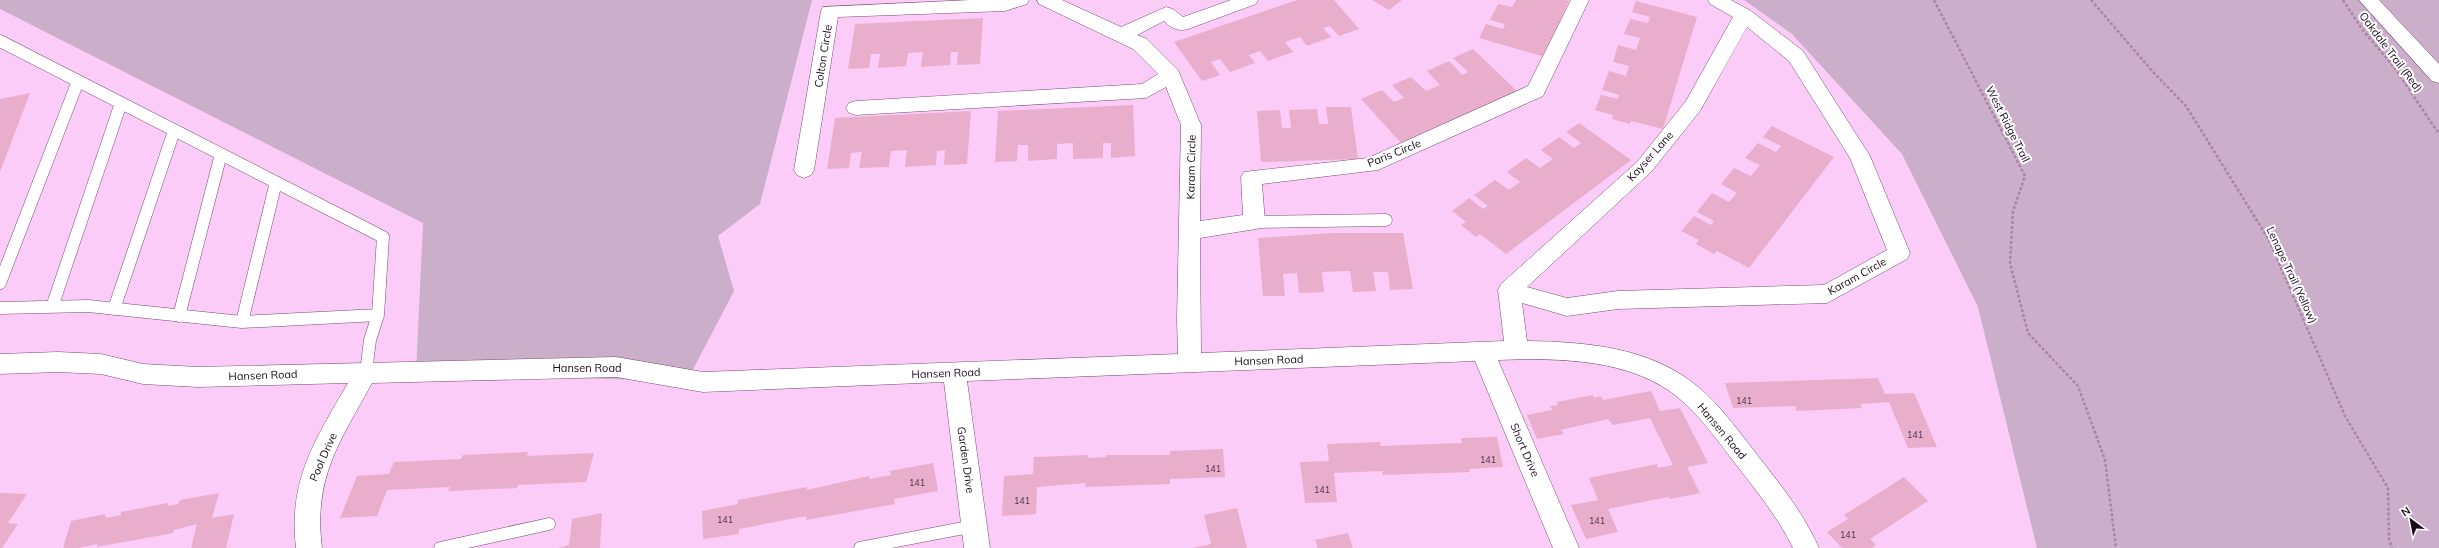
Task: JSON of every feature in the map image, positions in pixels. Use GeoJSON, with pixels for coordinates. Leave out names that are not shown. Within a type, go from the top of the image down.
{"type":"FeatureCollection","features":[{"type":"Feature","properties":{"kind":"street","name":"Colton Circle"},"geometry":{"type":"LineString","coordinates":[[804,170],[830,11],[1005,5],[1020,0]]}},
{"type":"Feature","properties":{"kind":"street","name":"Karam Circle"},"geometry":{"type":"LineString","coordinates":[[1046,0],[1140,44],[1171,75],[1191,125],[1188,320],[1190,363]]}},
{"type":"Feature","properties":{"kind":"street"},"geometry":{"type":"LineString","coordinates":[[1121,35],[1166,13],[1181,25],[1248,0]]}},
{"type":"Feature","properties":{"kind":"street","name":"Paris Circle"},"geometry":{"type":"LineString","coordinates":[[1254,222],[1251,177],[1371,165],[1536,91],[1580,0]]}},
{"type":"Feature","properties":{"kind":"street","name":"Karam Circle"},"geometry":{"type":"LineString","coordinates":[[1509,290],[1567,306],[1618,300],[1827,294],[1899,253],[1860,156],[1796,56],[1744,15],[1717,0]]}},
{"type":"Feature","properties":{"kind":"street"},"geometry":{"type":"LineString","coordinates":[[2368,0],[2439,76]]}},
{"type":"Feature","properties":{"kind":"street","name":"Kayser Lane"},"geometry":{"type":"LineString","coordinates":[[1509,290],[1644,167],[1693,106],[1744,15]]}},
{"type":"Feature","properties":{"kind":"street"},"geometry":{"type":"LineString","coordinates":[[856,108],[1146,90],[1171,75]]}},
{"type":"Feature","properties":{"kind":"street"},"geometry":{"type":"LineString","coordinates":[[1190,231],[1254,222]]}},
{"type":"Feature","properties":{"kind":"street"},"geometry":{"type":"LineString","coordinates":[[1509,290],[1516,350]]}},
{"type":"Feature","properties":{"kind":"street","name":"Hansen Road"},"geometry":{"type":"LineString","coordinates":[[0,364],[58,362],[101,364],[143,374],[198,377],[616,367],[703,382],[1516,350],[1562,350],[1600,354],[1640,365],[1677,384],[1709,412],[1776,497],[1798,529],[1806,548]]}},
{"type":"Feature","properties":{"kind":"street","name":"Short Drive"},"geometry":{"type":"LineString","coordinates":[[1483,352],[1566,548]]}},
{"type":"Feature","properties":{"kind":"street","name":"Pool Drive"},"geometry":{"type":"LineString","coordinates":[[309,548],[306,518],[309,488],[318,464],[366,372]]}},
{"type":"Feature","properties":{"kind":"street","name":"Garden Drive"},"geometry":{"type":"LineString","coordinates":[[954,372],[976,537]]}},
{"type":"Feature","properties":{"kind":"lane"},"geometry":{"type":"LineString","coordinates":[[0,41],[383,237],[378,315],[370,340],[366,372]]}},
{"type":"Feature","properties":{"kind":"lane"},"geometry":{"type":"LineString","coordinates":[[0,283],[78,81]]}},
{"type":"Feature","properties":{"kind":"lane"},"geometry":{"type":"LineString","coordinates":[[52,307],[121,103]]}},
{"type":"Feature","properties":{"kind":"lane"},"geometry":{"type":"LineString","coordinates":[[114,309],[174,131]]}},
{"type":"Feature","properties":{"kind":"lane"},"geometry":{"type":"LineString","coordinates":[[179,316],[221,154]]}},
{"type":"Feature","properties":{"kind":"lane"},"geometry":{"type":"LineString","coordinates":[[242,322],[276,182]]}},
{"type":"Feature","properties":{"kind":"lane"},"geometry":{"type":"LineString","coordinates":[[1254,222],[1386,220]]}},
{"type":"Feature","properties":{"kind":"lane"},"geometry":{"type":"LineString","coordinates":[[0,308],[88,306],[242,322],[378,315]]}},
{"type":"Feature","properties":{"kind":"lane"},"geometry":{"type":"LineString","coordinates":[[440,548],[549,524]]}},
{"type":"Feature","properties":{"kind":"lane"},"geometry":{"type":"LineString","coordinates":[[860,548],[976,537]]}},
{"type":"Feature","properties":{"kind":"path","name":"West Ridge Trail"},"geometry":{"type":"LineString","coordinates":[[1934,0],[1974,74],[2025,176],[2013,211],[2010,263],[2028,333],[2078,386],[2105,460],[2116,548]]}},
{"type":"Feature","properties":{"kind":"path","name":"Lenape Trail (Yellow)"},"geometry":{"type":"LineString","coordinates":[[2091,0],[2153,72],[2186,106],[2269,240],[2345,416],[2388,488],[2389,539],[2392,548]]}},
{"type":"Feature","properties":{"kind":"path","name":"Oakdale Trail (Red)"},"geometry":{"type":"LineString","coordinates":[[2343,0],[2362,29],[2394,67],[2439,134]]}},
{"type":"Feature","properties":{"kind":"shaded area"},"geometry":{"type":"Polygon","coordinates":[[[0,0],[812,0],[760,204],[718,236],[734,291],[687,381],[416,374],[423,223],[0,9],[0,0]]]}},
{"type":"Feature","properties":{"kind":"shaded area"},"geometry":{"type":"Polygon","coordinates":[[[1744,0],[2439,0],[2439,548],[2037,548],[1978,307],[1902,154],[1792,34],[1744,0]]]}},
{"type":"Feature","properties":{"kind":"building"},"geometry":{"type":"Polygon","coordinates":[[[1297,0],[1334,0],[1359,29],[1339,36],[1330,26],[1323,28],[1331,37],[1307,46],[1300,37],[1285,42],[1293,52],[1268,61],[1260,51],[1249,55],[1255,63],[1230,72],[1220,59],[1211,62],[1220,75],[1202,81],[1174,42],[1297,0]]]}},
{"type":"Feature","properties":{"kind":"building"},"geometry":{"type":"Polygon","coordinates":[[[1372,0],[1402,0],[1389,10],[1372,0]]]}},
{"type":"Feature","properties":{"kind":"building"},"geometry":{"type":"Polygon","coordinates":[[[1516,0],[1569,0],[1545,57],[1479,38],[1486,24],[1503,29],[1505,24],[1490,20],[1498,4],[1512,7],[1516,0]]]}},
{"type":"Feature","properties":{"kind":"building"},"geometry":{"type":"Polygon","coordinates":[[[1636,1],[1697,17],[1663,129],[1631,121],[1630,124],[1612,119],[1613,115],[1595,110],[1601,95],[1618,99],[1619,95],[1602,90],[1609,71],[1626,76],[1629,66],[1613,62],[1618,45],[1636,50],[1640,38],[1624,34],[1630,19],[1648,23],[1650,17],[1632,12],[1636,1]]]}},
{"type":"Feature","properties":{"kind":"building"},"geometry":{"type":"Polygon","coordinates":[[[983,18],[980,64],[957,65],[958,52],[951,52],[950,65],[921,67],[923,52],[908,53],[906,66],[878,68],[880,54],[871,54],[869,68],[848,69],[855,24],[983,18]]]}},
{"type":"Feature","properties":{"kind":"building"},"geometry":{"type":"Polygon","coordinates":[[[1473,49],[1517,91],[1402,144],[1361,99],[1382,90],[1394,102],[1404,98],[1392,85],[1411,77],[1426,91],[1440,85],[1427,71],[1449,61],[1462,75],[1468,72],[1453,58],[1473,49]]]}},
{"type":"Feature","properties":{"kind":"building"},"geometry":{"type":"Polygon","coordinates":[[[30,93],[0,172],[0,99],[30,93]]]}},
{"type":"Feature","properties":{"kind":"building"},"geometry":{"type":"Polygon","coordinates":[[[1133,105],[1135,156],[1111,158],[1111,143],[1103,143],[1103,158],[1073,159],[1073,143],[1057,144],[1057,159],[1028,161],[1028,145],[1018,145],[1017,161],[995,162],[998,111],[1133,105]]]}},
{"type":"Feature","properties":{"kind":"building"},"geometry":{"type":"Polygon","coordinates":[[[1326,107],[1351,107],[1358,159],[1261,162],[1257,111],[1280,110],[1282,128],[1291,128],[1289,110],[1317,109],[1319,124],[1328,124],[1326,107]]]}},
{"type":"Feature","properties":{"kind":"building"},"geometry":{"type":"Polygon","coordinates":[[[971,111],[967,164],[944,165],[945,150],[937,151],[936,165],[905,167],[907,150],[891,151],[889,167],[859,168],[862,152],[851,153],[849,168],[827,169],[835,118],[971,111]]]}},
{"type":"Feature","properties":{"kind":"building"},"geometry":{"type":"Polygon","coordinates":[[[1579,123],[1631,160],[1506,254],[1480,234],[1476,237],[1461,225],[1466,222],[1452,211],[1469,198],[1483,209],[1488,206],[1474,195],[1495,180],[1509,190],[1520,182],[1507,172],[1526,158],[1540,168],[1553,159],[1541,150],[1559,137],[1574,148],[1581,143],[1566,132],[1579,123]]]}},
{"type":"Feature","properties":{"kind":"building"},"geometry":{"type":"Polygon","coordinates":[[[1772,126],[1834,157],[1749,268],[1717,251],[1714,254],[1696,244],[1699,240],[1681,231],[1694,216],[1711,225],[1714,221],[1697,212],[1712,193],[1729,202],[1737,193],[1721,184],[1734,168],[1751,176],[1760,165],[1745,158],[1758,143],[1776,152],[1781,146],[1763,137],[1772,126]]]}},
{"type":"Feature","properties":{"kind":"building"},"geometry":{"type":"Polygon","coordinates":[[[1331,233],[1403,233],[1413,289],[1390,290],[1388,272],[1373,272],[1376,291],[1353,292],[1350,271],[1322,272],[1324,292],[1299,293],[1297,273],[1283,274],[1285,296],[1263,296],[1258,238],[1331,233]]]}},
{"type":"Feature","properties":{"kind":"building"},"geometry":{"type":"Polygon","coordinates":[[[1878,378],[1885,394],[1914,393],[1937,447],[1908,448],[1889,402],[1860,404],[1862,408],[1797,411],[1795,406],[1733,408],[1725,383],[1878,378]]]}},
{"type":"Feature","properties":{"kind":"building"},"geometry":{"type":"Polygon","coordinates":[[[1651,391],[1660,411],[1680,408],[1708,463],[1687,467],[1700,493],[1670,499],[1668,497],[1608,509],[1618,532],[1586,539],[1571,505],[1598,500],[1589,478],[1657,464],[1658,468],[1673,465],[1650,418],[1613,425],[1608,419],[1561,430],[1564,434],[1537,439],[1527,415],[1552,410],[1550,406],[1558,405],[1557,402],[1593,395],[1594,398],[1601,396],[1603,400],[1651,391]]]}},
{"type":"Feature","properties":{"kind":"building"},"geometry":{"type":"Polygon","coordinates":[[[1497,437],[1503,467],[1469,469],[1470,472],[1382,475],[1383,471],[1334,473],[1337,502],[1305,503],[1300,462],[1329,461],[1327,444],[1380,442],[1381,446],[1462,443],[1461,438],[1497,437]]]}},
{"type":"Feature","properties":{"kind":"building"},"geometry":{"type":"Polygon","coordinates":[[[1223,449],[1225,477],[1170,479],[1170,484],[1085,487],[1086,483],[1037,487],[1036,514],[1002,516],[1004,476],[1033,474],[1034,457],[1088,455],[1088,458],[1106,457],[1106,455],[1170,455],[1170,451],[1223,449]]]}},
{"type":"Feature","properties":{"kind":"building"},"geometry":{"type":"Polygon","coordinates":[[[528,452],[527,456],[594,453],[586,482],[518,485],[517,488],[448,491],[450,487],[387,490],[377,516],[340,518],[357,476],[389,474],[394,462],[461,459],[463,455],[528,452]]]}},
{"type":"Feature","properties":{"kind":"building"},"geometry":{"type":"Polygon","coordinates":[[[933,463],[938,491],[894,499],[895,504],[806,520],[806,516],[739,529],[739,534],[703,539],[702,511],[738,504],[738,500],[807,487],[807,490],[869,476],[869,479],[891,475],[890,471],[933,463]]]}},
{"type":"Feature","properties":{"kind":"building"},"geometry":{"type":"Polygon","coordinates":[[[1904,477],[1928,501],[1870,539],[1876,545],[1872,548],[1842,548],[1827,532],[1848,519],[1844,515],[1904,477]]]}},
{"type":"Feature","properties":{"kind":"building"},"geometry":{"type":"Polygon","coordinates":[[[0,493],[27,494],[8,523],[18,524],[2,548],[0,548],[0,493]]]}},
{"type":"Feature","properties":{"kind":"building"},"geometry":{"type":"Polygon","coordinates":[[[219,493],[212,518],[234,514],[226,548],[191,548],[197,524],[174,530],[173,533],[97,547],[98,544],[77,548],[63,548],[71,521],[105,514],[106,518],[121,515],[121,512],[168,503],[168,506],[178,504],[180,500],[219,493]]]}},
{"type":"Feature","properties":{"kind":"building"},"geometry":{"type":"Polygon","coordinates":[[[1237,508],[1247,548],[1193,548],[1211,544],[1204,515],[1237,508]]]}},
{"type":"Feature","properties":{"kind":"building"},"geometry":{"type":"Polygon","coordinates":[[[602,513],[600,548],[558,548],[569,545],[572,519],[602,513]]]}},
{"type":"Feature","properties":{"kind":"building"},"geometry":{"type":"Polygon","coordinates":[[[1348,533],[1353,548],[1318,548],[1315,540],[1348,533]]]}}]}
